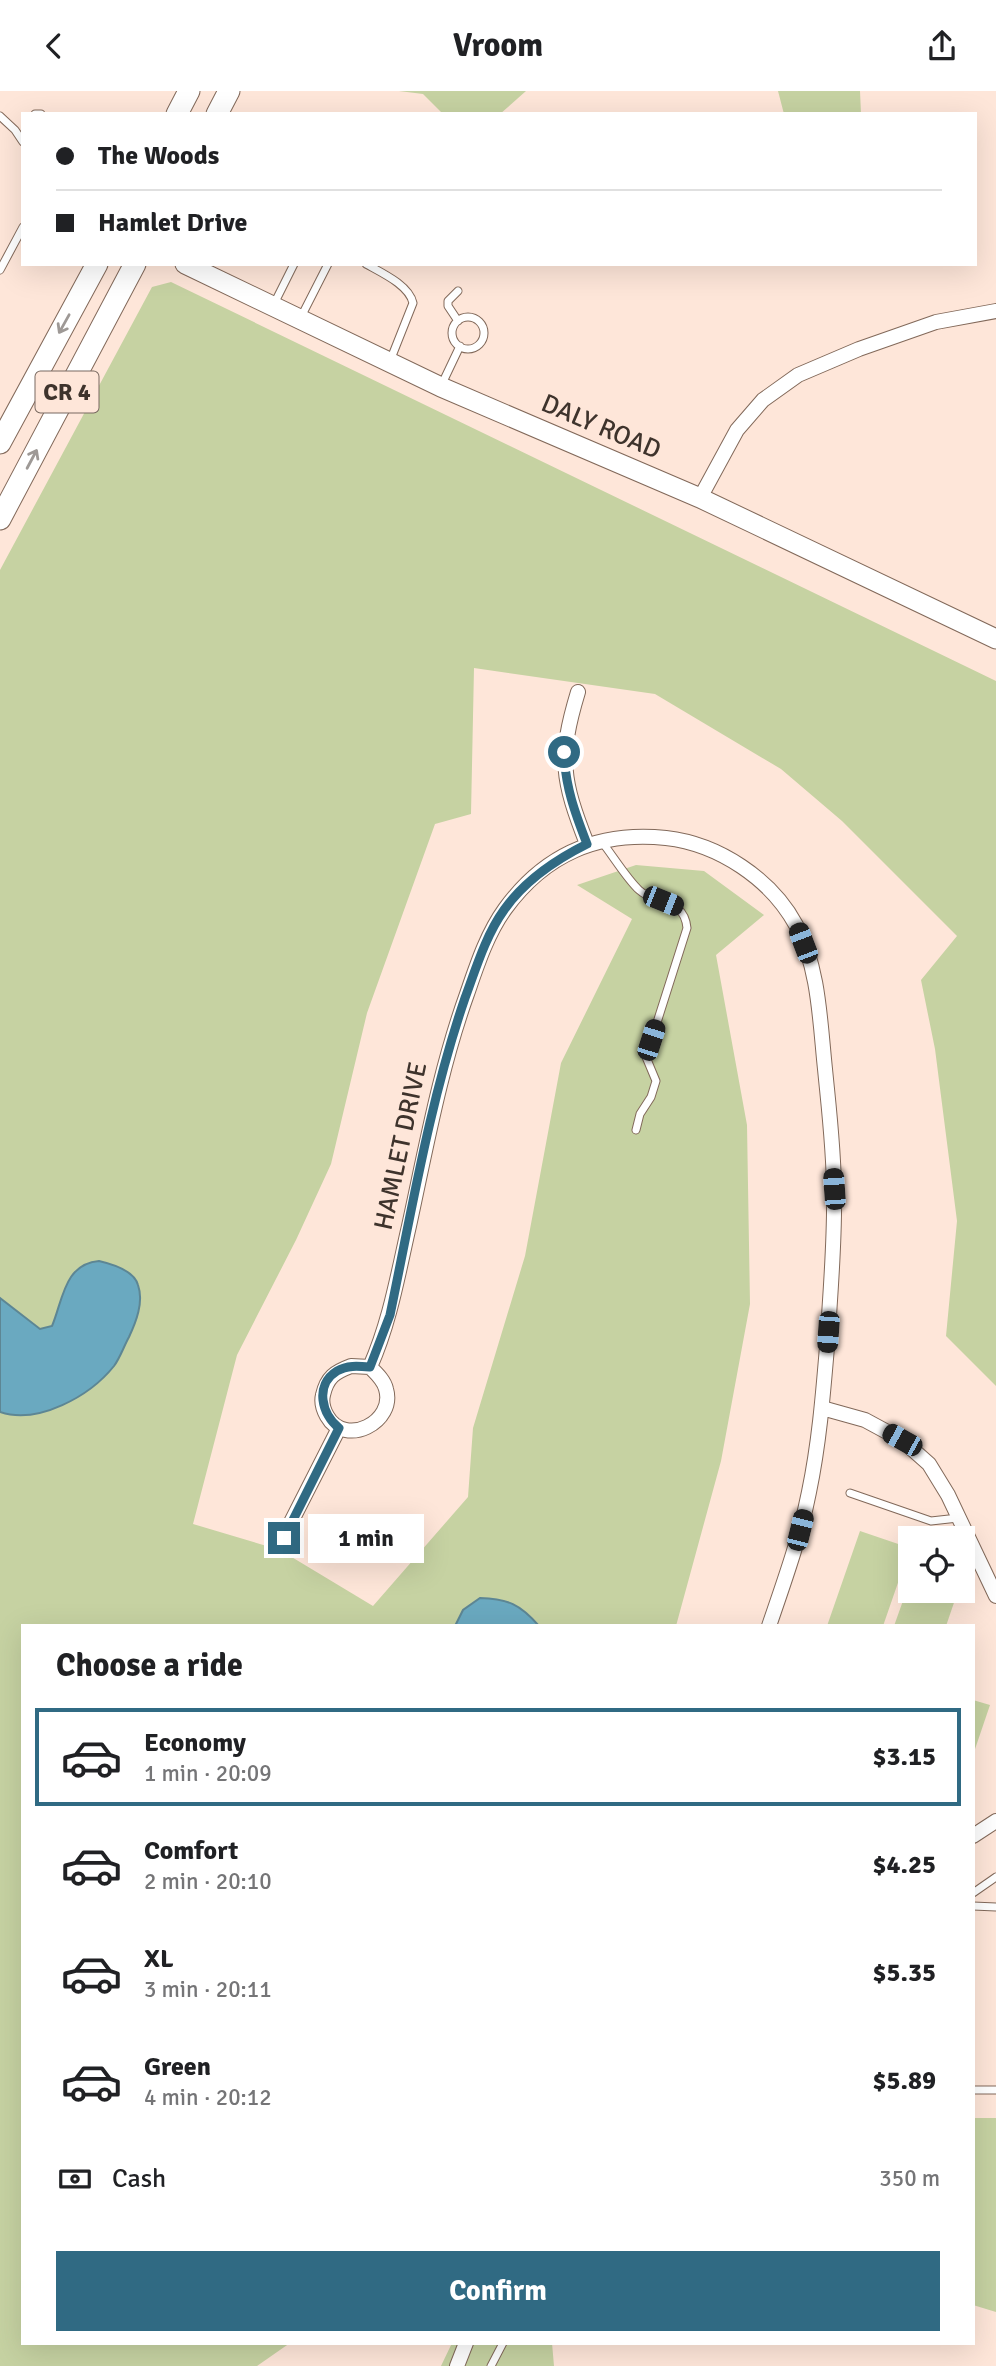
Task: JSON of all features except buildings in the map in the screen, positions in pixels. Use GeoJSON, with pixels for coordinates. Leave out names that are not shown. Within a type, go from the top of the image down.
{"type":"FeatureCollection","features":[{"type":"Feature","properties":{"kind":"main road"},"geometry":{"type":"LineString","coordinates":[[178,112],[189,91]]}},
{"type":"Feature","properties":{"kind":"main road"},"geometry":{"type":"LineString","coordinates":[[217,112],[229,91]]}},
{"type":"Feature","properties":{"kind":"main road","name":"CR 4"},"geometry":{"type":"LineString","coordinates":[[0,443],[96,266]]}},
{"type":"Feature","properties":{"kind":"main road","name":"CR 4"},"geometry":{"type":"LineString","coordinates":[[0,519],[134,266]]}},
{"type":"Feature","properties":{"kind":"main road","name":"DALY ROAD"},"geometry":{"type":"LineString","coordinates":[[189,266],[441,387],[700,498],[996,639]]}},
{"type":"Feature","properties":{"kind":"street"},"geometry":{"type":"LineString","coordinates":[[700,498],[737,430],[763,400],[798,375],[859,349],[936,322],[996,311]]}},
{"type":"Feature","properties":{"kind":"street"},"geometry":{"type":"LineString","coordinates":[[578,692],[564,752],[565,778],[572,805],[594,843]]}},
{"type":"Feature","properties":{"kind":"street","name":"HAMLET DRIVE"},"geometry":{"type":"LineString","coordinates":[[370,1367],[390,1315],[445,1061],[486,943],[504,910],[527,884],[557,859],[594,843],[630,838],[667,838],[726,857],[753,875],[776,898],[801,937],[810,960],[816,991],[830,1118],[834,1189],[833,1255],[822,1408],[809,1492],[796,1548],[770,1624]]}},
{"type":"Feature","properties":{"kind":"street"},"geometry":{"type":"LineString","coordinates":[[351,1366],[370,1367],[380,1377],[386,1389],[387,1399],[383,1412],[366,1429],[352,1432],[339,1428],[331,1422],[322,1401],[326,1384],[335,1372],[351,1366]]}},
{"type":"Feature","properties":{"kind":"street"},"geometry":{"type":"LineString","coordinates":[[822,1408],[865,1420],[902,1440],[929,1464],[996,1596]]}},
{"type":"Feature","properties":{"kind":"street"},"geometry":{"type":"LineString","coordinates":[[284,1538],[339,1428]]}},
{"type":"Feature","properties":{"kind":"street"},"geometry":{"type":"LineString","coordinates":[[975,1835],[996,1821]]}},
{"type":"Feature","properties":{"kind":"street"},"geometry":{"type":"LineString","coordinates":[[457,2366],[465,2345]]}},
{"type":"Feature","properties":{"kind":"lane"},"geometry":{"type":"LineString","coordinates":[[0,116],[21,139]]}},
{"type":"Feature","properties":{"kind":"lane"},"geometry":{"type":"LineString","coordinates":[[15,130],[21,126]]}},
{"type":"Feature","properties":{"kind":"lane"},"geometry":{"type":"LineString","coordinates":[[0,270],[21,231]]}},
{"type":"Feature","properties":{"kind":"lane"},"geometry":{"type":"LineString","coordinates":[[272,306],[292,266]]}},
{"type":"Feature","properties":{"kind":"lane"},"geometry":{"type":"LineString","coordinates":[[300,320],[327,266]]}},
{"type":"Feature","properties":{"kind":"lane"},"geometry":{"type":"LineString","coordinates":[[369,266],[402,287],[411,295],[413,303],[410,317],[390,362]]}},
{"type":"Feature","properties":{"kind":"lane"},"geometry":{"type":"LineString","coordinates":[[458,291],[448,301],[448,306],[458,321]]}},
{"type":"Feature","properties":{"kind":"lane"},"geometry":{"type":"LineString","coordinates":[[474,318],[482,324],[484,335],[480,344],[470,348],[460,346],[453,338],[458,321],[474,318]]}},
{"type":"Feature","properties":{"kind":"lane"},"geometry":{"type":"LineString","coordinates":[[441,387],[460,346]]}},
{"type":"Feature","properties":{"kind":"lane"},"geometry":{"type":"LineString","coordinates":[[594,843],[640,892],[678,908],[686,918],[687,928],[646,1058],[656,1081],[651,1097],[640,1114],[636,1130]]}},
{"type":"Feature","properties":{"kind":"lane"},"geometry":{"type":"LineString","coordinates":[[850,1493],[931,1521],[958,1518]]}},
{"type":"Feature","properties":{"kind":"lane"},"geometry":{"type":"LineString","coordinates":[[975,1892],[996,1877]]}},
{"type":"Feature","properties":{"kind":"lane"},"geometry":{"type":"LineString","coordinates":[[975,1906],[996,1907]]}},
{"type":"Feature","properties":{"kind":"lane"},"geometry":{"type":"LineString","coordinates":[[975,2090],[996,2090]]}},
{"type":"Feature","properties":{"kind":"lane"},"geometry":{"type":"LineString","coordinates":[[491,2366],[502,2345]]}},
{"type":"Feature","properties":{"kind":"green space"},"geometry":{"type":"Polygon","coordinates":[[[399,91],[526,91],[502,112],[441,112],[423,94],[399,91]]]}},
{"type":"Feature","properties":{"kind":"green space"},"geometry":{"type":"Polygon","coordinates":[[[778,91],[860,91],[861,112],[783,112],[778,91]]]}},
{"type":"Feature","properties":{"kind":"green space"},"geometry":{"type":"Polygon","coordinates":[[[171,282],[996,681],[996,1386],[946,1336],[957,1221],[935,1049],[921,980],[957,936],[842,821],[781,769],[655,694],[474,668],[471,814],[435,824],[367,1013],[331,1164],[296,1240],[237,1355],[193,1524],[280,1550],[373,1606],[468,1497],[473,1428],[525,1256],[561,1063],[632,919],[577,885],[636,865],[704,871],[764,915],[716,955],[747,1125],[750,1304],[721,1461],[677,1624],[21,1624],[21,2345],[287,2345],[257,2366],[0,2366],[0,570],[152,287],[171,282]]]}},
{"type":"Feature","properties":{"kind":"green space"},"geometry":{"type":"Polygon","coordinates":[[[860,1531],[898,1544],[898,1583],[884,1624],[828,1624],[860,1531]]]}},
{"type":"Feature","properties":{"kind":"green space"},"geometry":{"type":"Polygon","coordinates":[[[902,1603],[954,1603],[947,1624],[895,1624],[902,1603]]]}},
{"type":"Feature","properties":{"kind":"green space"},"geometry":{"type":"Polygon","coordinates":[[[975,1701],[990,1705],[975,1749],[975,1701]]]}},
{"type":"Feature","properties":{"kind":"green space"},"geometry":{"type":"Polygon","coordinates":[[[975,2118],[996,2118],[996,2312],[975,2306],[975,2118]]]}},
{"type":"Feature","properties":{"kind":"green space"},"geometry":{"type":"Polygon","coordinates":[[[451,2345],[552,2345],[554,2366],[441,2366],[451,2345]]]}},
{"type":"Feature","properties":{"kind":"water"},"geometry":{"type":"Polygon","coordinates":[[[99,1261],[132,1275],[140,1291],[137,1318],[116,1363],[91,1388],[62,1405],[30,1415],[0,1412],[0,1298],[40,1329],[52,1326],[66,1285],[72,1276],[87,1264],[99,1261]]]}},
{"type":"Feature","properties":{"kind":"water"},"geometry":{"type":"Polygon","coordinates":[[[480,1598],[498,1600],[513,1604],[526,1612],[537,1624],[456,1624],[463,1610],[480,1598]]]}},
{"type":"Feature","properties":{"kind":"route"},"geometry":{"type":"LineString","coordinates":[[284,1538],[339,1428],[325,1413],[322,1401],[326,1384],[335,1372],[351,1366],[370,1367],[380,1345],[390,1315],[445,1061],[486,943],[504,910],[527,884],[557,859],[587,844],[565,778],[564,752]]}}]}
